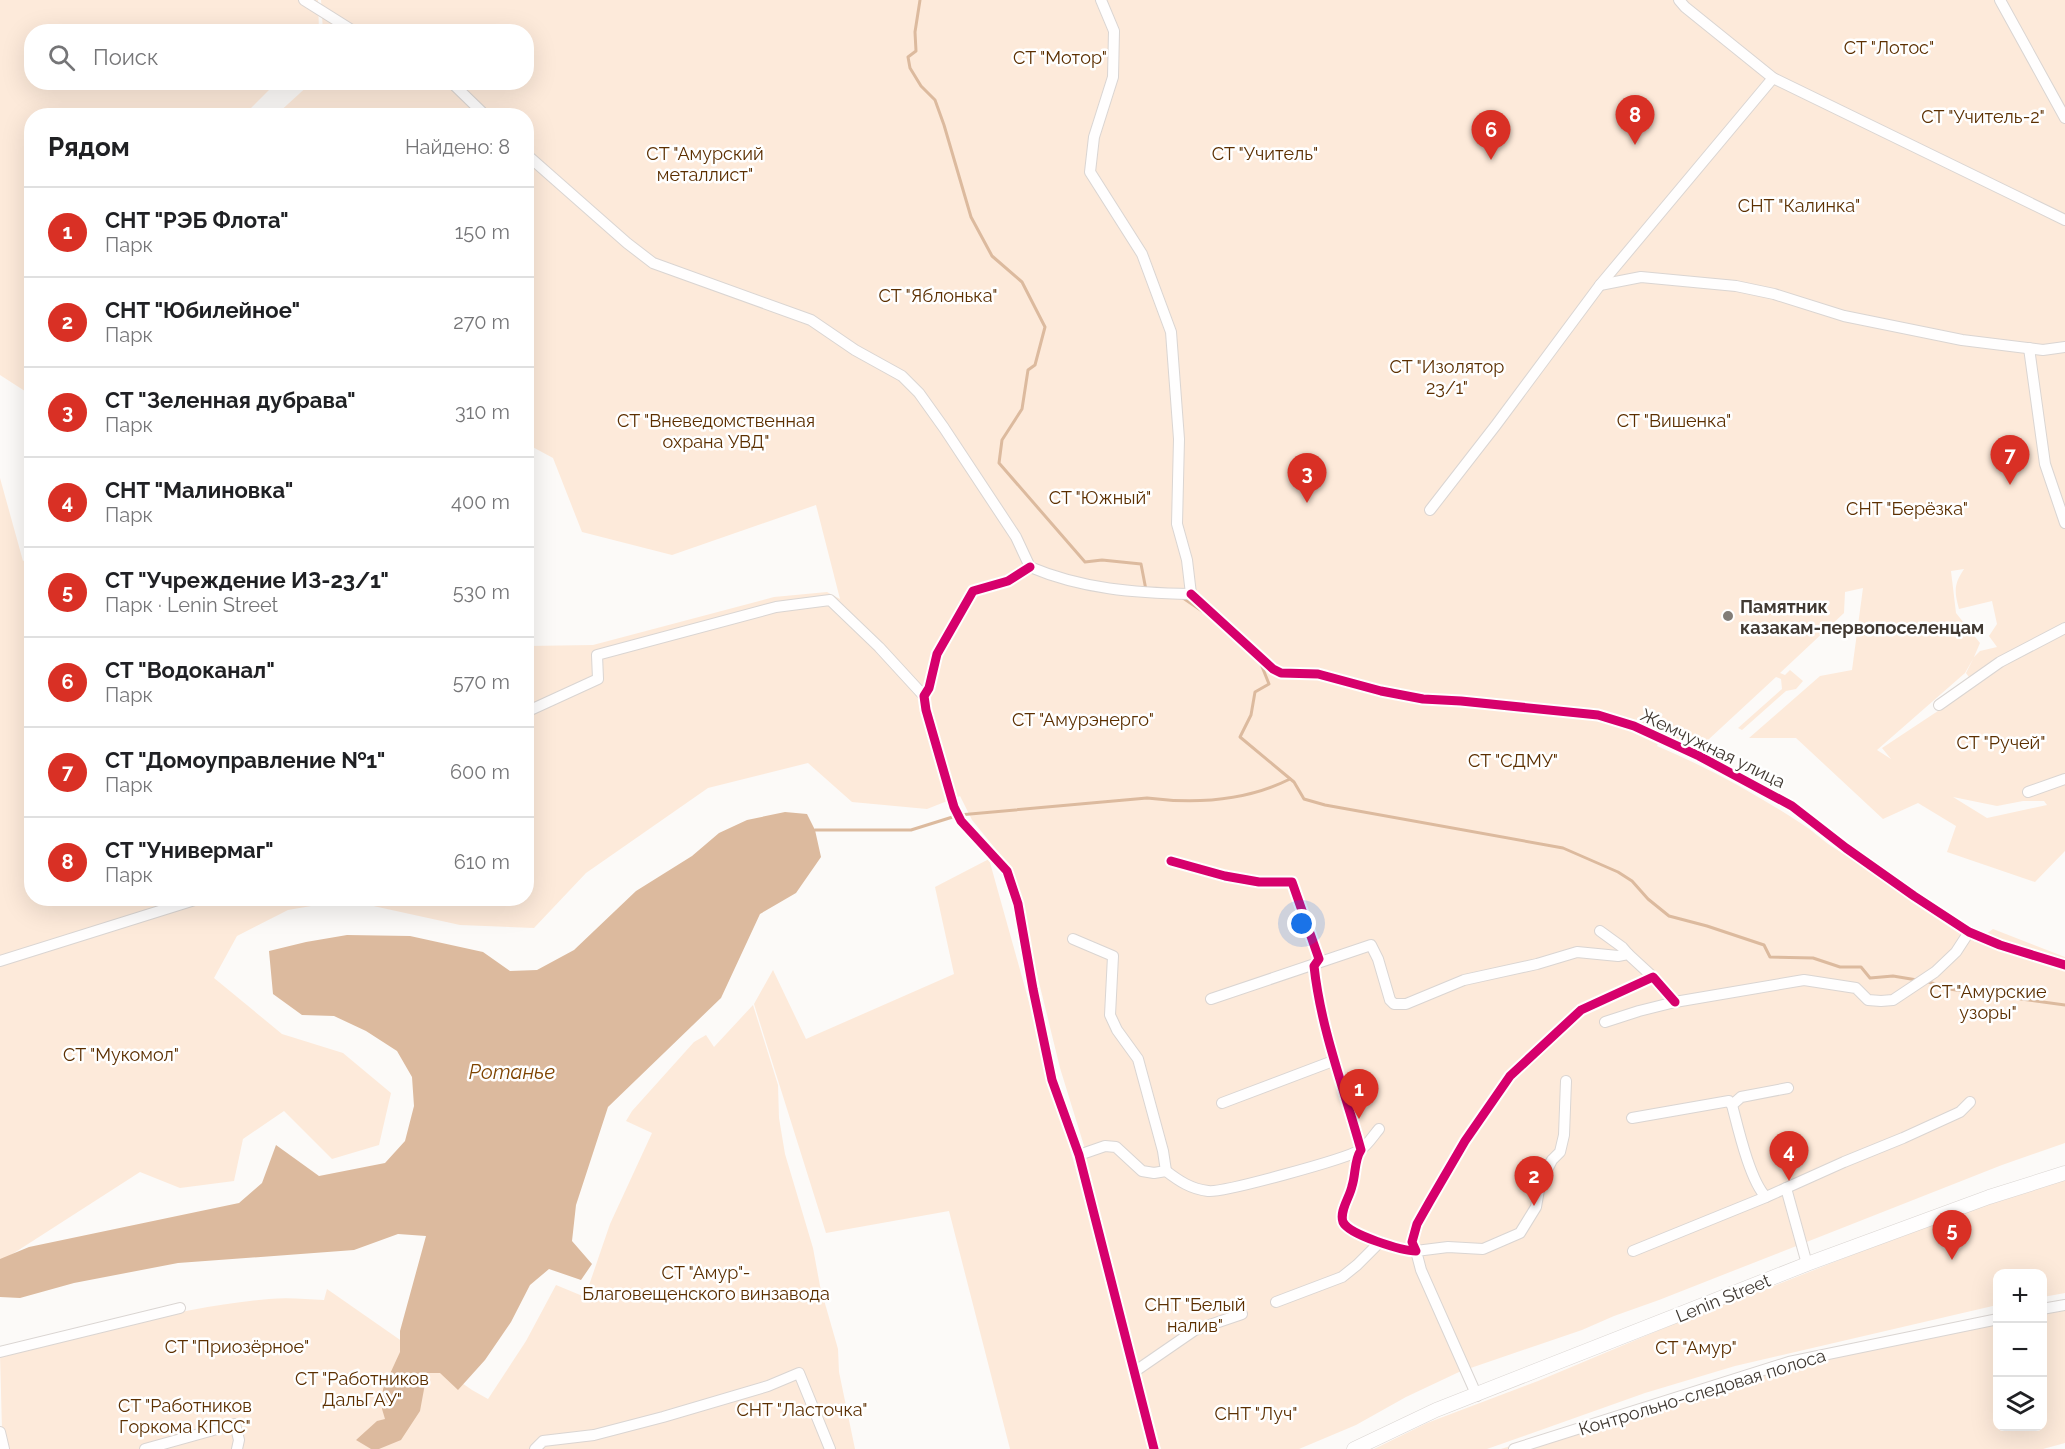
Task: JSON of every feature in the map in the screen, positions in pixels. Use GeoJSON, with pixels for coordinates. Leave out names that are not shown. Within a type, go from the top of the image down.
{"type":"FeatureCollection","features":[{"type":"Feature","properties":{"kind":"street"},"geometry":{"type":"LineString","coordinates":[[304,0],[342,24]]}},
{"type":"Feature","properties":{"kind":"street"},"geometry":{"type":"LineString","coordinates":[[534,161],[653,263],[812,320],[855,350],[902,376],[919,393],[944,428],[1017,537],[1030,567],[1069,582],[1100,588],[1191,594],[1187,560],[1177,524],[1179,439],[1171,332],[1142,254],[1090,171],[1094,137],[1113,77],[1114,31],[1101,0]]}},
{"type":"Feature","properties":{"kind":"street"},"geometry":{"type":"LineString","coordinates":[[1674,0],[1682,4],[1773,78],[2065,220]]}},
{"type":"Feature","properties":{"kind":"street"},"geometry":{"type":"LineString","coordinates":[[2001,0],[2065,118]]}},
{"type":"Feature","properties":{"kind":"street"},"geometry":{"type":"LineString","coordinates":[[1430,510],[1600,285],[1773,78]]}},
{"type":"Feature","properties":{"kind":"street"},"geometry":{"type":"LineString","coordinates":[[459,90],[478,108]]}},
{"type":"Feature","properties":{"kind":"street"},"geometry":{"type":"LineString","coordinates":[[1600,285],[1641,277],[1736,286],[1774,294],[1844,316],[1962,340],[2043,350],[2065,347]]}},
{"type":"Feature","properties":{"kind":"street"},"geometry":{"type":"LineString","coordinates":[[2029,348],[2045,464],[2065,520]]}},
{"type":"Feature","properties":{"kind":"street"},"geometry":{"type":"LineString","coordinates":[[924,696],[929,688],[937,654],[973,591],[1008,581],[1030,567]]}},
{"type":"Feature","properties":{"kind":"street","name":"Жемчужная улица"},"geometry":{"type":"LineString","coordinates":[[1191,594],[1273,669],[1281,673],[1318,674],[1424,699],[1598,715],[1634,726],[1699,756],[1792,806],[1856,855],[1969,932],[2000,945],[2065,965]]}},
{"type":"Feature","properties":{"kind":"street"},"geometry":{"type":"LineString","coordinates":[[534,708],[598,680],[597,655],[776,607],[830,600],[879,647],[924,696],[941,766],[956,810],[961,821],[1007,871],[1018,904],[1052,1080],[1079,1155],[1154,1449]]}},
{"type":"Feature","properties":{"kind":"street"},"geometry":{"type":"LineString","coordinates":[[1939,705],[2000,662],[2065,628]]}},
{"type":"Feature","properties":{"kind":"street"},"geometry":{"type":"LineString","coordinates":[[2028,792],[2065,779]]}},
{"type":"Feature","properties":{"kind":"street"},"geometry":{"type":"LineString","coordinates":[[1171,861],[1225,876],[1259,882],[1292,882],[1319,959],[1314,966],[1318,1001],[1333,1061],[1360,1150]]}},
{"type":"Feature","properties":{"kind":"street"},"geometry":{"type":"LineString","coordinates":[[0,961],[175,906]]}},
{"type":"Feature","properties":{"kind":"street"},"geometry":{"type":"LineString","coordinates":[[1600,931],[1622,946],[1675,1002]]}},
{"type":"Feature","properties":{"kind":"street"},"geometry":{"type":"LineString","coordinates":[[1605,1022],[1675,1002],[1804,980],[1856,988],[1868,1000],[1881,1002],[1893,1000],[1929,976],[1956,952],[1969,932]]}},
{"type":"Feature","properties":{"kind":"street"},"geometry":{"type":"LineString","coordinates":[[1073,939],[1113,956],[1110,1015],[1117,1030],[1138,1059],[1163,1151],[1166,1171],[1184,1185],[1209,1192],[1243,1185],[1360,1150]]}},
{"type":"Feature","properties":{"kind":"street"},"geometry":{"type":"LineString","coordinates":[[1211,999],[1371,945],[1378,959],[1390,1000],[1394,1004],[1406,1004],[1464,980],[1577,952],[1618,956],[1628,954]]}},
{"type":"Feature","properties":{"kind":"street"},"geometry":{"type":"LineString","coordinates":[[1476,1396],[1421,1270],[1412,1242],[1417,1224],[1465,1142],[1510,1076],[1581,1010],[1653,977]]}},
{"type":"Feature","properties":{"kind":"street"},"geometry":{"type":"LineString","coordinates":[[1222,1103],[1333,1061]]}},
{"type":"Feature","properties":{"kind":"street"},"geometry":{"type":"LineString","coordinates":[[1379,1130],[1357,1156],[1352,1189],[1342,1214],[1343,1221],[1348,1227],[1359,1234],[1404,1251],[1448,1247],[1483,1249],[1521,1233],[1536,1208],[1540,1184],[1552,1160],[1560,1152],[1564,1135],[1566,1081]]}},
{"type":"Feature","properties":{"kind":"street"},"geometry":{"type":"LineString","coordinates":[[1732,1105],[1741,1097],[1788,1088]]}},
{"type":"Feature","properties":{"kind":"street"},"geometry":{"type":"LineString","coordinates":[[1632,1118],[1729,1101],[1750,1169],[1766,1197]]}},
{"type":"Feature","properties":{"kind":"street"},"geometry":{"type":"LineString","coordinates":[[1633,1251],[1766,1197],[1960,1112],[1970,1102]]}},
{"type":"Feature","properties":{"kind":"street"},"geometry":{"type":"LineString","coordinates":[[1079,1155],[1105,1146],[1116,1147],[1142,1171],[1154,1173],[1166,1171]]}},
{"type":"Feature","properties":{"kind":"street","name":"Lenin Street"},"geometry":{"type":"LineString","coordinates":[[1354,1449],[1436,1410],[1808,1264],[1989,1197],[2065,1173]]}},
{"type":"Feature","properties":{"kind":"street"},"geometry":{"type":"LineString","coordinates":[[1786,1188],[1808,1264]]}},
{"type":"Feature","properties":{"kind":"street"},"geometry":{"type":"LineString","coordinates":[[1276,1302],[1342,1277],[1380,1242]]}},
{"type":"Feature","properties":{"kind":"street"},"geometry":{"type":"LineString","coordinates":[[2047,1308],[2065,1305]]}},
{"type":"Feature","properties":{"kind":"street"},"geometry":{"type":"LineString","coordinates":[[0,1352],[180,1308]]}},
{"type":"Feature","properties":{"kind":"street"},"geometry":{"type":"LineString","coordinates":[[1134,1372],[1195,1330],[1242,1314]]}},
{"type":"Feature","properties":{"kind":"street","name":"Контрольно-следовая полоса"},"geometry":{"type":"LineString","coordinates":[[1514,1449],[1789,1362],[1993,1320]]}},
{"type":"Feature","properties":{"kind":"street"},"geometry":{"type":"LineString","coordinates":[[535,1449],[543,1441],[594,1436],[663,1418],[768,1386],[799,1373],[829,1449]]}},
{"type":"Feature","properties":{"kind":"street"},"geometry":{"type":"LineString","coordinates":[[145,1449],[235,1424],[239,1440],[237,1449]]}},
{"type":"Feature","properties":{"kind":"street"},"geometry":{"type":"LineString","coordinates":[[0,1432],[4,1449]]}},
{"type":"Feature","properties":{"kind":"green space"},"geometry":{"type":"Polygon","coordinates":[[[0,0],[318,0],[319,24],[24,24],[24,90],[269,90],[251,108],[24,108],[24,390],[0,375],[0,0]]]}},
{"type":"Feature","properties":{"kind":"green space"},"geometry":{"type":"Polygon","coordinates":[[[321,0],[2065,0],[2065,851],[2035,882],[1947,852],[1956,826],[1918,803],[1883,819],[1796,738],[1749,738],[1820,676],[1852,670],[1863,588],[1845,592],[1844,613],[1780,673],[1785,675],[1790,670],[1803,681],[1796,689],[1786,691],[1742,730],[1738,728],[1782,689],[1781,679],[1776,677],[1695,752],[1662,735],[1657,746],[1713,772],[1785,813],[1831,846],[1924,902],[1975,942],[1993,929],[2065,957],[2065,1143],[2002,1165],[1582,1330],[1459,1372],[1406,1397],[1356,1425],[1299,1449],[1161,1449],[1087,1172],[1085,1149],[1060,1068],[1011,868],[972,820],[960,796],[927,809],[852,802],[808,763],[708,788],[586,873],[534,928],[460,925],[373,906],[534,906],[534,646],[593,645],[774,597],[827,592],[840,599],[816,505],[672,555],[582,532],[553,458],[534,448],[534,108],[284,108],[303,90],[534,90],[534,24],[323,24],[321,0]],[[1964,569],[1951,571],[1956,613],[1980,643],[1974,657],[1980,651],[1997,647],[1989,636],[1997,624],[1992,601],[1959,609],[1956,597],[1958,579],[1964,569]],[[1973,659],[1965,673],[1877,750],[1891,759],[1882,748],[1947,705],[1974,684],[1966,673],[1973,659]],[[1953,797],[1987,818],[2047,805],[2044,801],[2023,801],[1997,806],[1953,797]]]}},
{"type":"Feature","properties":{"kind":"green space","name":"СТ \"Мукомол\""},"geometry":{"type":"Polygon","coordinates":[[[0,478],[23,561],[24,906],[311,906],[288,910],[237,936],[214,978],[282,1034],[343,1053],[391,1093],[379,1145],[332,1159],[284,1111],[243,1139],[234,1181],[180,1188],[140,1172],[0,1262],[0,478]]]}},
{"type":"Feature","properties":{"kind":"green space"},"geometry":{"type":"Polygon","coordinates":[[[989,859],[1154,1449],[1010,1449],[949,1211],[826,1233],[754,1004],[773,970],[806,1039],[954,974],[935,887],[989,859]]]}},
{"type":"Feature","properties":{"kind":"green space"},"geometry":{"type":"Polygon","coordinates":[[[753,1005],[778,1085],[779,1118],[785,1154],[813,1248],[820,1286],[838,1349],[839,1372],[855,1449],[0,1449],[2,1430],[0,1354],[201,1308],[276,1298],[324,1300],[327,1289],[488,1399],[526,1341],[556,1285],[585,1297],[610,1224],[652,1133],[626,1121],[632,1111],[694,1042],[706,1035],[714,1047],[753,1005]]]}},
{"type":"Feature","properties":{"kind":"green space","name":"СТ \"Амур\""},"geometry":{"type":"Polygon","coordinates":[[[2065,1177],[2065,1293],[2047,1296],[2047,1269],[1993,1269],[1993,1306],[1735,1366],[1645,1393],[1487,1449],[1374,1449],[1427,1423],[1538,1381],[1712,1308],[1761,1291],[1981,1204],[2065,1177]]]}},
{"type":"Feature","properties":{"kind":"green space"},"geometry":{"type":"Polygon","coordinates":[[[2065,1303],[2065,1443],[2043,1449],[1501,1449],[1670,1395],[1993,1316],[1993,1431],[2047,1431],[2047,1306],[2065,1303]]]}},
{"type":"Feature","properties":{"kind":"water","name":"Ротанье"},"geometry":{"type":"Polygon","coordinates":[[[785,812],[807,814],[815,830],[821,857],[796,893],[760,914],[721,998],[608,1107],[576,1205],[572,1241],[592,1264],[581,1280],[549,1269],[530,1285],[511,1322],[485,1360],[458,1390],[440,1373],[427,1373],[420,1411],[401,1440],[379,1449],[371,1449],[356,1440],[377,1421],[385,1419],[382,1409],[383,1389],[400,1352],[400,1331],[426,1236],[398,1234],[354,1250],[178,1263],[74,1283],[20,1298],[0,1297],[0,1259],[29,1247],[239,1203],[262,1183],[276,1145],[319,1176],[385,1163],[405,1141],[414,1106],[412,1077],[397,1051],[366,1031],[334,1016],[302,1015],[273,994],[269,951],[347,935],[410,936],[483,952],[510,971],[537,970],[574,950],[636,891],[692,856],[719,833],[747,820],[785,812]]]}},
{"type":"Feature","properties":{"kind":"waterway"},"geometry":{"type":"LineString","coordinates":[[920,0],[915,32],[916,51],[908,57],[910,68],[921,86],[935,100],[971,217],[992,256],[1022,282],[1045,327],[1035,365],[1028,370],[1022,409],[1002,440],[999,463],[1085,562],[1102,560],[1141,564],[1146,590]]}},
{"type":"Feature","properties":{"kind":"waterway"},"geometry":{"type":"LineString","coordinates":[[1183,598],[1202,611]]}},
{"type":"Feature","properties":{"kind":"waterway"},"geometry":{"type":"LineString","coordinates":[[1261,664],[1269,684],[1255,692],[1251,715],[1240,737],[1294,782],[1304,799],[1325,805],[1563,848],[1618,872],[1632,881],[1648,899],[1669,916],[1764,945],[1770,957],[1813,958],[1840,967],[1861,967],[1870,978],[1893,976],[1917,980]]}},
{"type":"Feature","properties":{"kind":"waterway"},"geometry":{"type":"LineString","coordinates":[[815,830],[911,830],[959,815],[1147,798],[1183,801],[1220,799],[1256,792],[1290,779]]}},
{"type":"Feature","properties":{"kind":"waterway"},"geometry":{"type":"LineString","coordinates":[[1926,981],[1949,989],[2065,1005]]}},
{"type":"Feature","properties":{"kind":"cycle path"},"geometry":{"type":"LineString","coordinates":[[1030,567],[1008,581],[973,591],[937,654],[929,688],[924,696],[954,807],[961,821],[1007,871],[1018,904],[1052,1080],[1079,1155],[1154,1449]]}},
{"type":"Feature","properties":{"kind":"cycle path"},"geometry":{"type":"LineString","coordinates":[[1191,594],[1273,669],[1281,673],[1318,674],[1381,691],[1423,699],[1598,715],[1634,726],[1699,756],[1792,806],[1846,848],[1969,932],[2000,945],[2065,965]]}},
{"type":"Feature","properties":{"kind":"cycle path"},"geometry":{"type":"LineString","coordinates":[[1171,861],[1225,876],[1259,882],[1292,882],[1319,959],[1314,966],[1322,1013],[1361,1150],[1344,1209],[1343,1222],[1355,1232],[1389,1245],[1416,1251],[1412,1242],[1417,1224],[1465,1141],[1510,1076],[1581,1010],[1653,977],[1675,1002]]}},
{"type":"Feature","properties":{"kind":"place","name":"СТ \"Универмаг\""},"geometry":{"type":"Point","coordinates":[1635,145]}},
{"type":"Feature","properties":{"kind":"place","name":"СТ \"Водоканал\""},"geometry":{"type":"Point","coordinates":[1491,160]}},
{"type":"Feature","properties":{"kind":"place","name":"СТ \"Домоуправление №1\""},"geometry":{"type":"Point","coordinates":[2010,485]}},
{"type":"Feature","properties":{"kind":"place","name":"СТ \"Зеленная дубрава\""},"geometry":{"type":"Point","coordinates":[1307,503]}},
{"type":"Feature","properties":{"kind":"place","name":"Памятник казакам-первопоселенцам"},"geometry":{"type":"Point","coordinates":[1728,616]}},
{"type":"Feature","properties":{"kind":"place","name":"СНТ \"РЭБ Флота\""},"geometry":{"type":"Point","coordinates":[1359,1119]}},
{"type":"Feature","properties":{"kind":"place","name":"СНТ \"Малиновка\""},"geometry":{"type":"Point","coordinates":[1789,1181]}},
{"type":"Feature","properties":{"kind":"place","name":"СНТ \"Юбилейное\""},"geometry":{"type":"Point","coordinates":[1534,1206]}},
{"type":"Feature","properties":{"kind":"place","name":"СТ \"Учреждение ИЗ-23/1\""},"geometry":{"type":"Point","coordinates":[1952,1260]}},
{"type":"Feature","properties":{"kind":"park label","name":"СТ \"Лотос\""},"geometry":{"type":"Point","coordinates":[1889,47]}},
{"type":"Feature","properties":{"kind":"park label","name":"СТ \"Мотор\""},"geometry":{"type":"Point","coordinates":[1060,57]}},
{"type":"Feature","properties":{"kind":"park label","name":"СТ \"Учитель-2\""},"geometry":{"type":"Point","coordinates":[1983,116]}},
{"type":"Feature","properties":{"kind":"park label","name":"СТ \"Учитель\""},"geometry":{"type":"Point","coordinates":[1265,153]}},
{"type":"Feature","properties":{"kind":"park label","name":"СТ \"Амурский металлист\""},"geometry":{"type":"Point","coordinates":[705,163]}},
{"type":"Feature","properties":{"kind":"park label","name":"СНТ \"Калинка\""},"geometry":{"type":"Point","coordinates":[1799,205]}},
{"type":"Feature","properties":{"kind":"park label","name":"СТ \"Яблонька\""},"geometry":{"type":"Point","coordinates":[938,295]}},
{"type":"Feature","properties":{"kind":"park label","name":"СТ \"Изолятор 23/1\""},"geometry":{"type":"Point","coordinates":[1447,376]}},
{"type":"Feature","properties":{"kind":"park label","name":"СТ \"Вишенка\""},"geometry":{"type":"Point","coordinates":[1674,420]}},
{"type":"Feature","properties":{"kind":"park label","name":"СТ \"Вневедомственная охрана УВД\""},"geometry":{"type":"Point","coordinates":[716,430]}},
{"type":"Feature","properties":{"kind":"park label","name":"СТ \"Южный\""},"geometry":{"type":"Point","coordinates":[1100,497]}},
{"type":"Feature","properties":{"kind":"park label","name":"СНТ \"Берёзка\""},"geometry":{"type":"Point","coordinates":[1907,508]}},
{"type":"Feature","properties":{"kind":"park label","name":"СТ \"Амурэнерго\""},"geometry":{"type":"Point","coordinates":[1083,719]}},
{"type":"Feature","properties":{"kind":"park label","name":"СТ \"Ручей\""},"geometry":{"type":"Point","coordinates":[2001,742]}},
{"type":"Feature","properties":{"kind":"park label","name":"СТ \"СДМУ\""},"geometry":{"type":"Point","coordinates":[1513,760]}},
{"type":"Feature","properties":{"kind":"park label","name":"СТ \"Амурские узоры\""},"geometry":{"type":"Point","coordinates":[1988,1001]}},
{"type":"Feature","properties":{"kind":"park label","name":"СТ \"Амур\"- Благовещенского винзавода"},"geometry":{"type":"Point","coordinates":[706,1282]}},
{"type":"Feature","properties":{"kind":"park label","name":"СНТ \"Белый налив\""},"geometry":{"type":"Point","coordinates":[1195,1314]}},
{"type":"Feature","properties":{"kind":"park label","name":"СТ \"Приозёрное\""},"geometry":{"type":"Point","coordinates":[237,1346]}},
{"type":"Feature","properties":{"kind":"park label","name":"СТ \"Работников ДальГАУ\""},"geometry":{"type":"Point","coordinates":[362,1388]}},
{"type":"Feature","properties":{"kind":"park label","name":"СНТ \"Ласточка\""},"geometry":{"type":"Point","coordinates":[802,1409]}},
{"type":"Feature","properties":{"kind":"park label","name":"СНТ \"Луч\""},"geometry":{"type":"Point","coordinates":[1256,1413]}},
{"type":"Feature","properties":{"kind":"park label","name":"СТ \"Работников Горкома КПСС\""},"geometry":{"type":"Point","coordinates":[185,1415]}}]}
